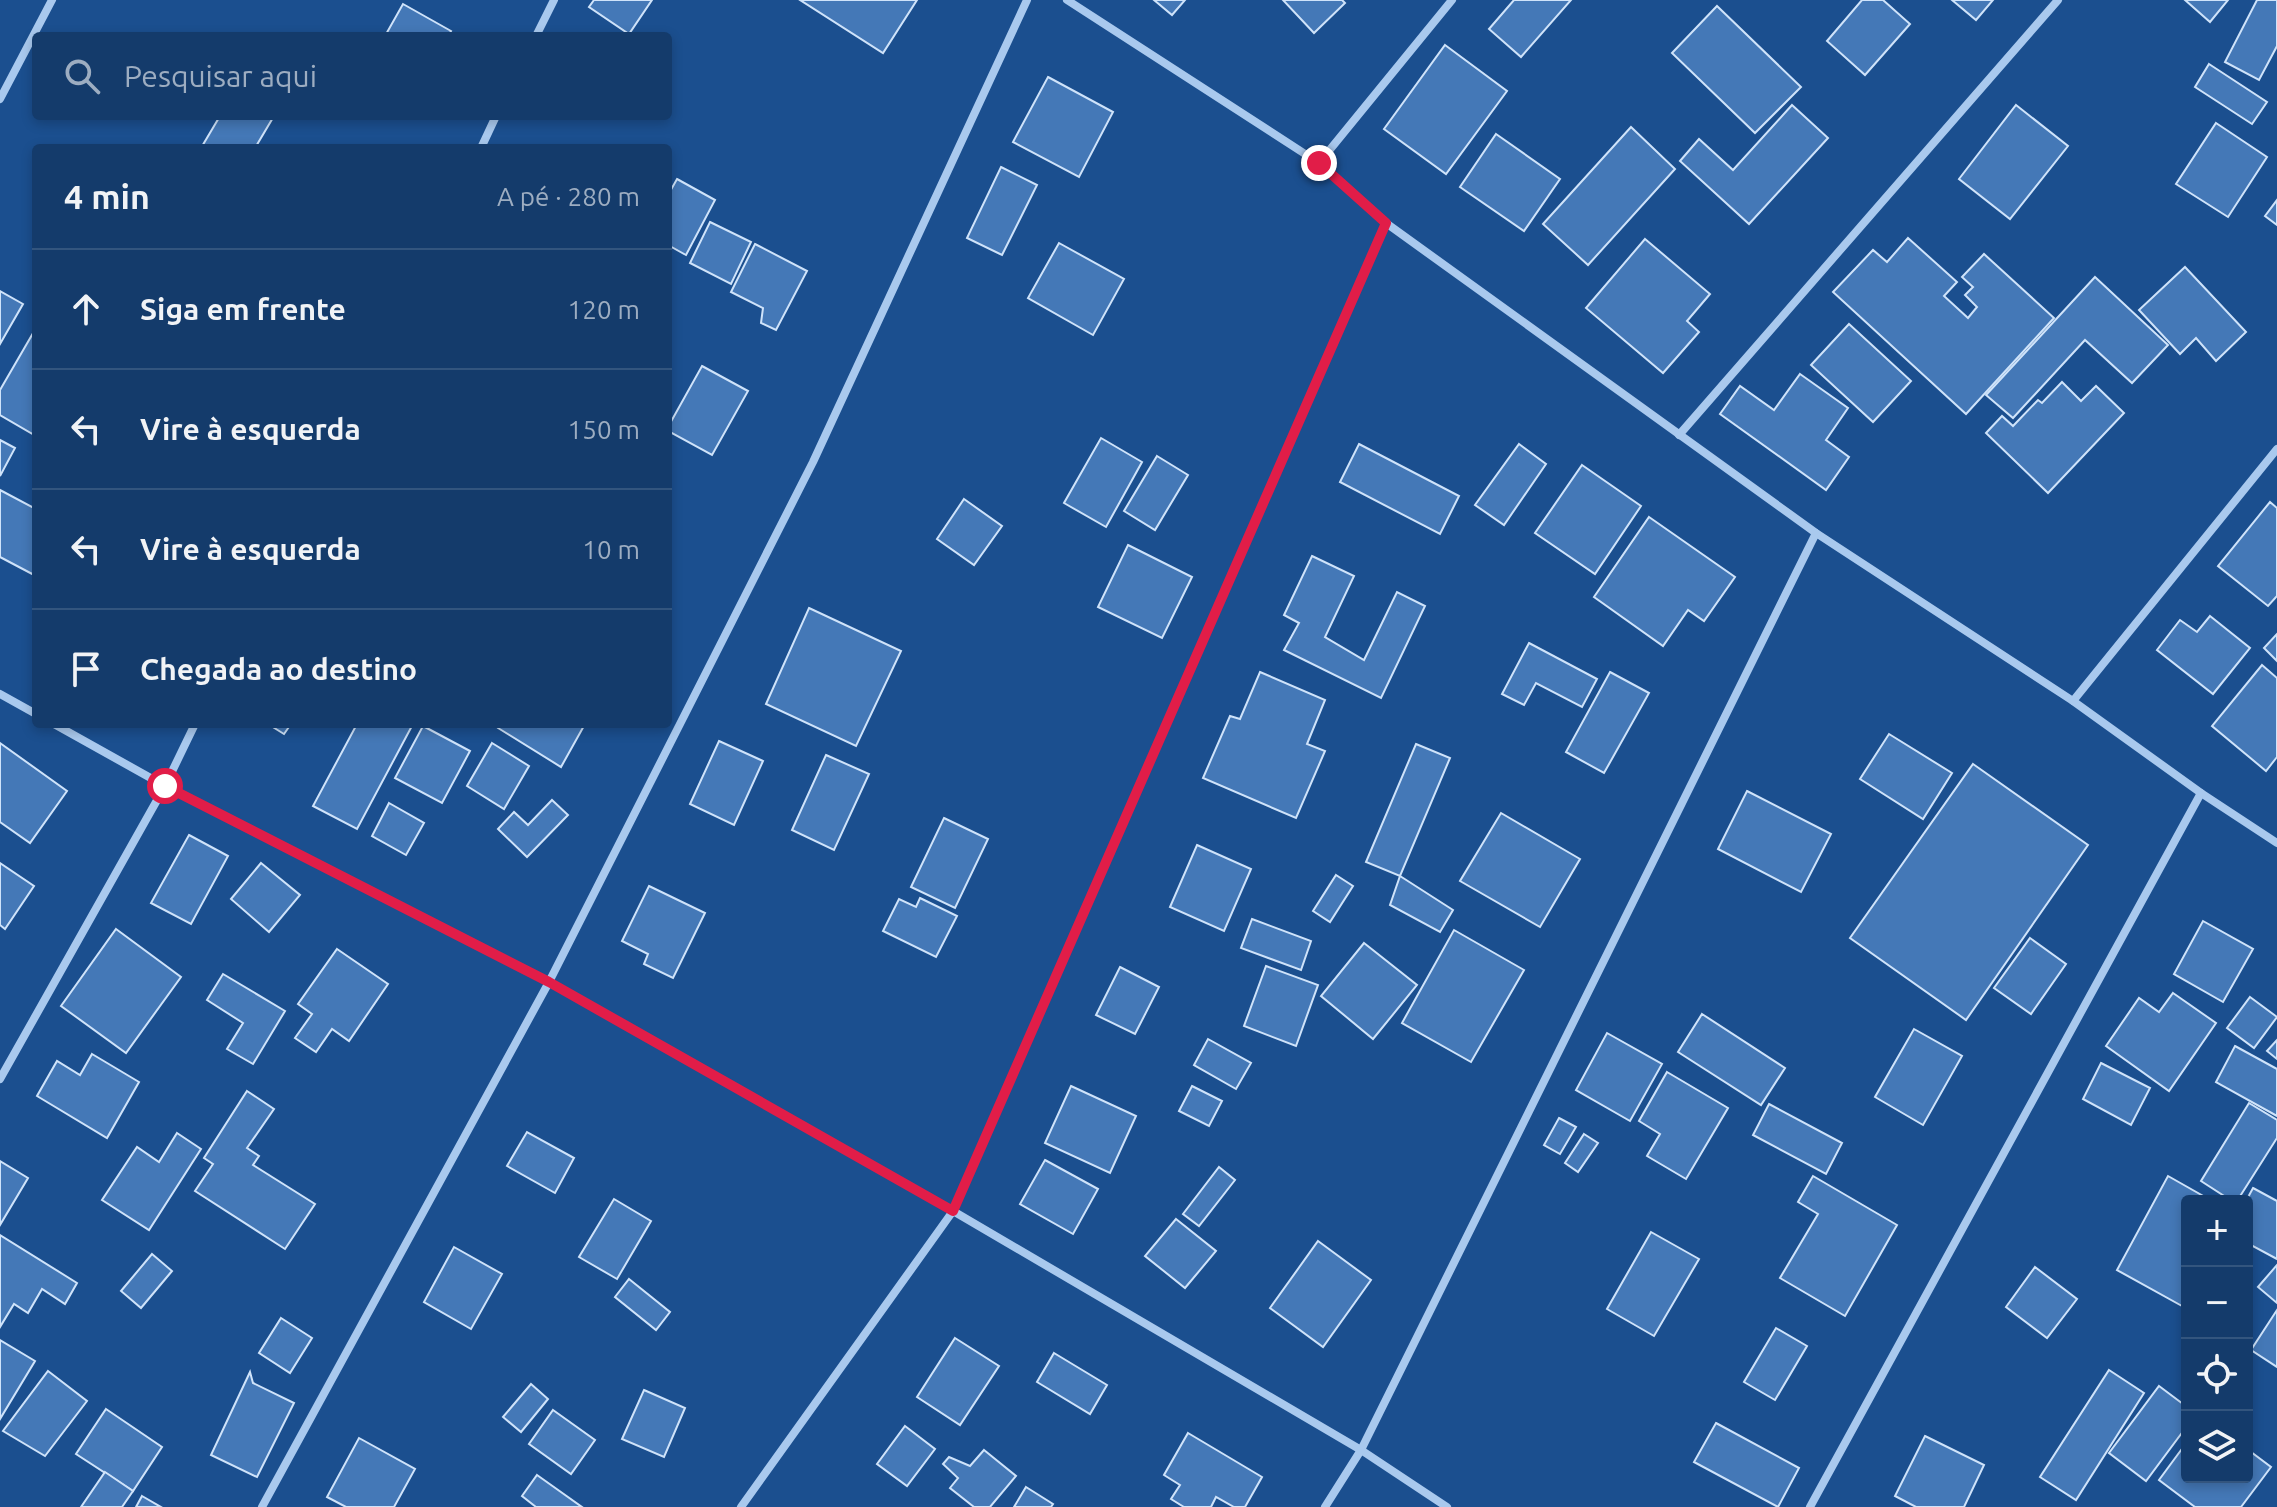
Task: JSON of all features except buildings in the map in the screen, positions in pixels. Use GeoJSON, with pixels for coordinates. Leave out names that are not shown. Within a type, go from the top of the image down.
{"type":"FeatureCollection","features":[{"type":"Feature","properties":{"kind":"street"},"geometry":{"type":"LineString","coordinates":[[35,32],[52,0]]}},
{"type":"Feature","properties":{"kind":"street"},"geometry":{"type":"LineString","coordinates":[[538,32],[554,0]]}},
{"type":"Feature","properties":{"kind":"street"},"geometry":{"type":"LineString","coordinates":[[262,1507],[549,982],[813,462],[1027,0]]}},
{"type":"Feature","properties":{"kind":"street"},"geometry":{"type":"LineString","coordinates":[[1067,0],[1319,163],[1386,223],[1816,533],[2073,701],[2277,843]]}},
{"type":"Feature","properties":{"kind":"street"},"geometry":{"type":"LineString","coordinates":[[1319,163],[1452,0]]}},
{"type":"Feature","properties":{"kind":"street"},"geometry":{"type":"LineString","coordinates":[[1679,435],[2058,0]]}},
{"type":"Feature","properties":{"kind":"street"},"geometry":{"type":"LineString","coordinates":[[0,99],[32,38]]}},
{"type":"Feature","properties":{"kind":"street"},"geometry":{"type":"LineString","coordinates":[[483,144],[494,120]]}},
{"type":"Feature","properties":{"kind":"street"},"geometry":{"type":"LineString","coordinates":[[741,1507],[953,1211],[1386,223]]}},
{"type":"Feature","properties":{"kind":"street"},"geometry":{"type":"LineString","coordinates":[[2073,701],[2277,449]]}},
{"type":"Feature","properties":{"kind":"street"},"geometry":{"type":"LineString","coordinates":[[1325,1507],[1361,1450],[1816,533]]}},
{"type":"Feature","properties":{"kind":"street"},"geometry":{"type":"LineString","coordinates":[[0,694],[32,712]]}},
{"type":"Feature","properties":{"kind":"street"},"geometry":{"type":"LineString","coordinates":[[61,728],[165,786],[549,982],[953,1211],[1361,1450],[1447,1507]]}},
{"type":"Feature","properties":{"kind":"street"},"geometry":{"type":"LineString","coordinates":[[0,1079],[165,786],[193,728]]}},
{"type":"Feature","properties":{"kind":"street"},"geometry":{"type":"LineString","coordinates":[[1810,1507],[2201,793]]}},
{"type":"Feature","properties":{"kind":"route"},"geometry":{"type":"LineString","coordinates":[[165,786],[549,982],[953,1211],[1386,223],[1319,163]]}}]}
